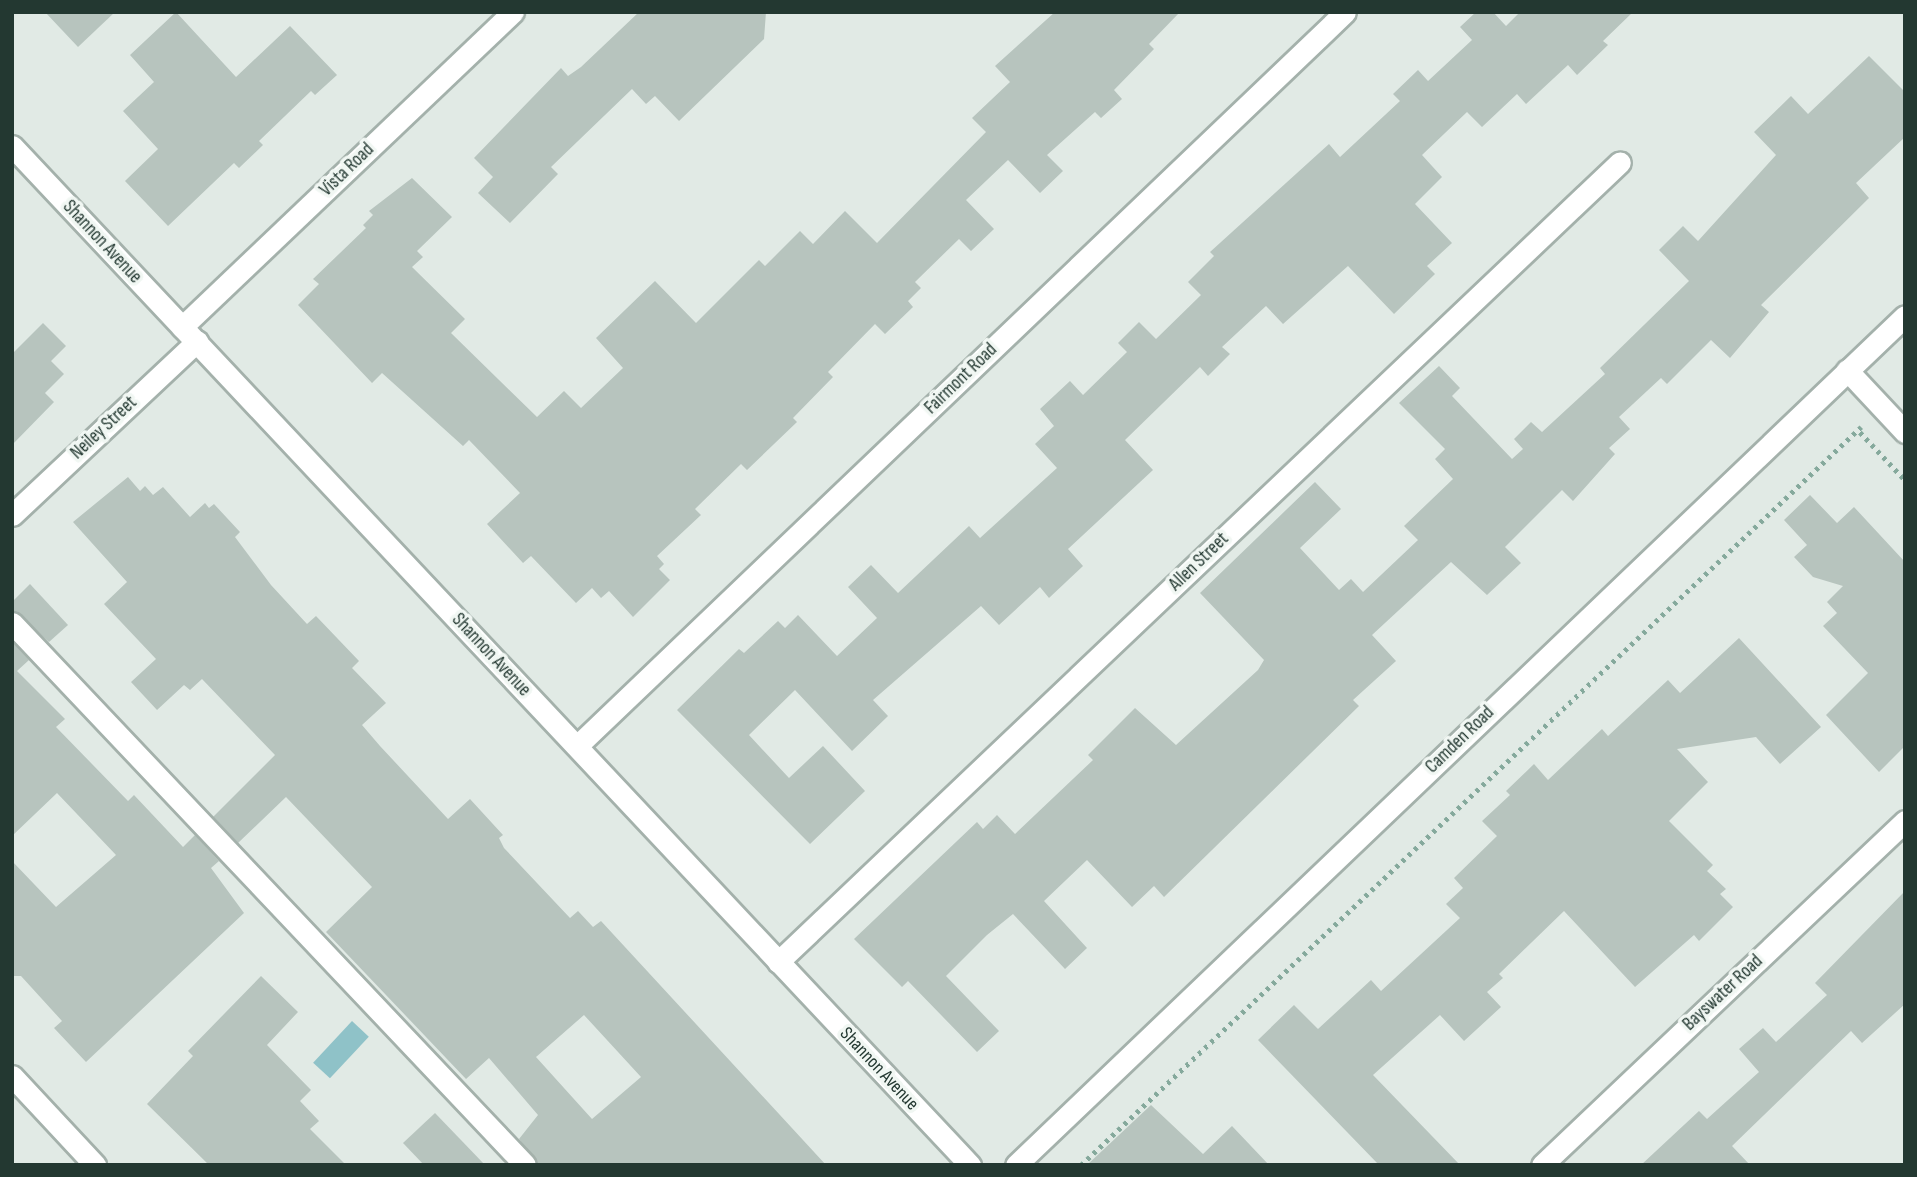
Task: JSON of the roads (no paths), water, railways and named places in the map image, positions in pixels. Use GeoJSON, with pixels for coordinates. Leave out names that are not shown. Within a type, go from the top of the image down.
{"type":"FeatureCollection","features":[{"type":"Feature","properties":{"kind":"street","name":"Vista Road"},"geometry":{"type":"LineString","coordinates":[[189,334],[513,12]]}},
{"type":"Feature","properties":{"kind":"street","name":"Fairmont Road"},"geometry":{"type":"LineString","coordinates":[[577,746],[1345,12]]}},
{"type":"Feature","properties":{"kind":"street","name":"Shannon Avenue"},"geometry":{"type":"LineString","coordinates":[[12,146],[970,1165]]}},
{"type":"Feature","properties":{"kind":"street","name":"Allen Street"},"geometry":{"type":"LineString","coordinates":[[778,962],[1620,162]]}},
{"type":"Feature","properties":{"kind":"street","name":"Camden Road"},"geometry":{"type":"LineString","coordinates":[[1016,1165],[1905,316]]}},
{"type":"Feature","properties":{"kind":"street","name":"Neiley Street"},"geometry":{"type":"LineString","coordinates":[[12,515],[189,334]]}},
{"type":"Feature","properties":{"kind":"street"},"geometry":{"type":"LineString","coordinates":[[1847,370],[1905,432]]}},
{"type":"Feature","properties":{"kind":"street"},"geometry":{"type":"LineString","coordinates":[[12,623],[525,1165]]}},
{"type":"Feature","properties":{"kind":"street","name":"Bayswater Road"},"geometry":{"type":"LineString","coordinates":[[1542,1165],[1905,821]]}},
{"type":"Feature","properties":{"kind":"street"},"geometry":{"type":"LineString","coordinates":[[12,1076],[95,1165]]}},
{"type":"Feature","properties":{"kind":"water"},"geometry":{"type":"Polygon","coordinates":[[[352,1021],[369,1037],[330,1078],[313,1063],[352,1021]]]}}]}
